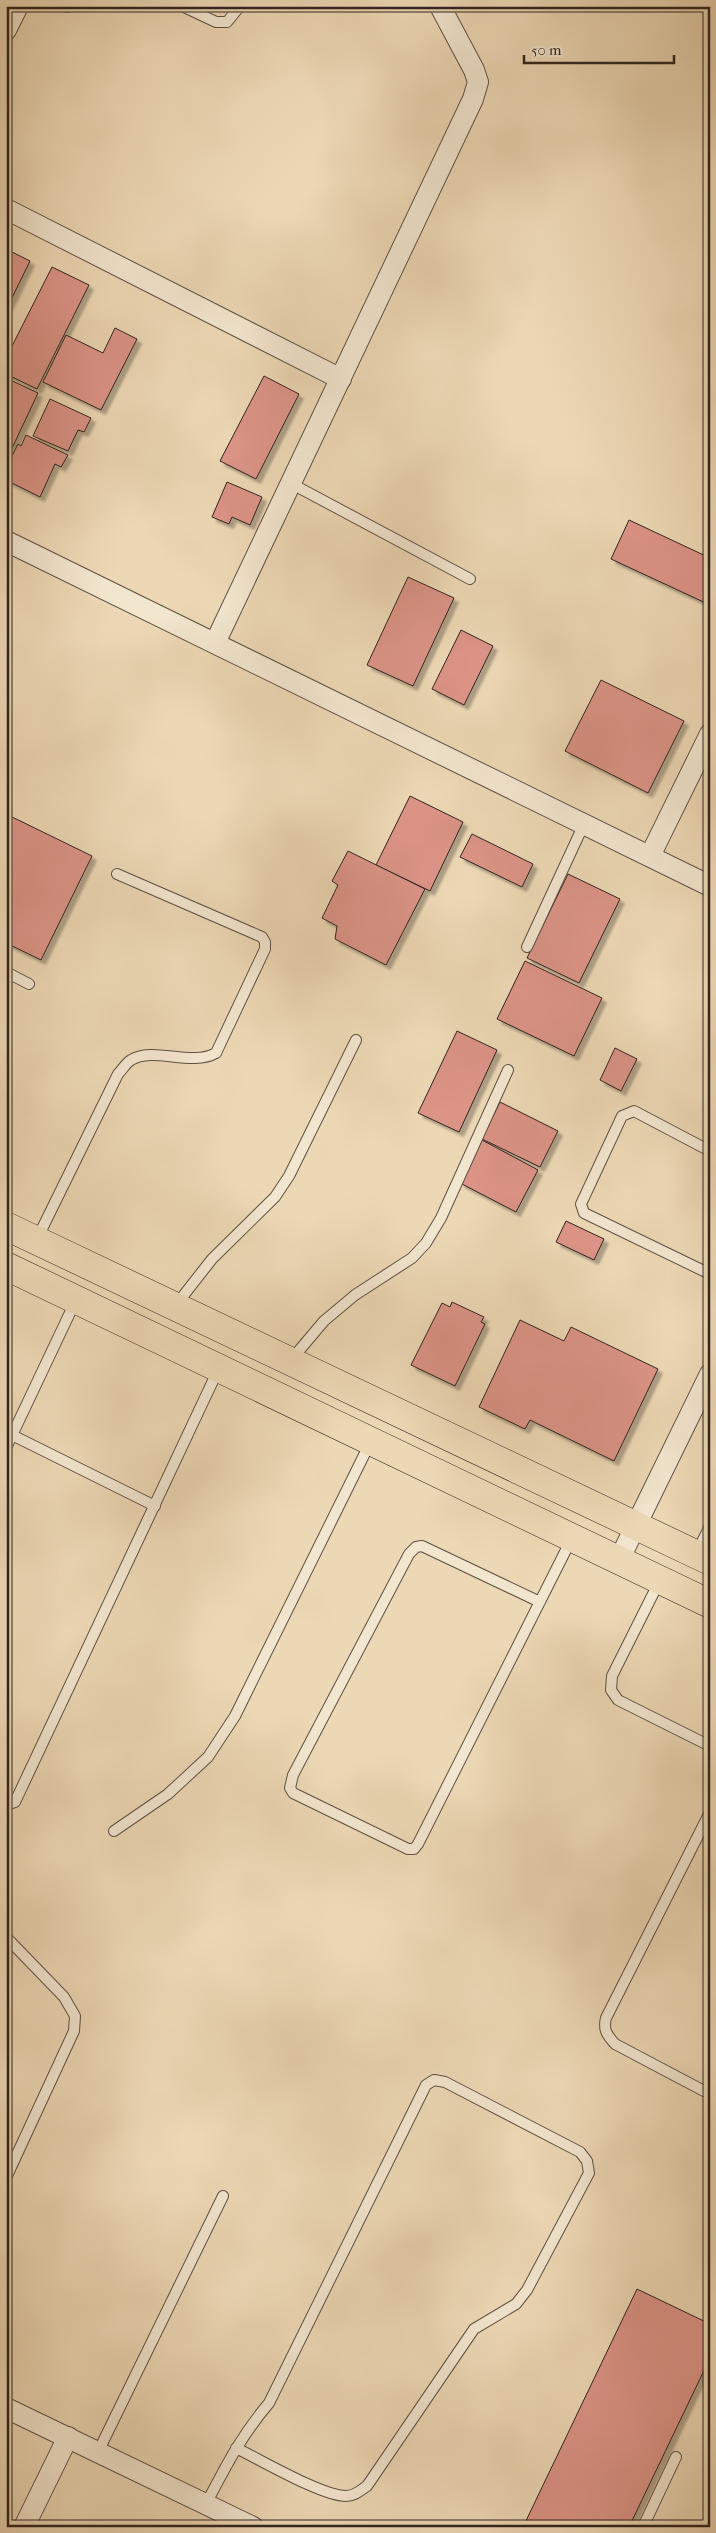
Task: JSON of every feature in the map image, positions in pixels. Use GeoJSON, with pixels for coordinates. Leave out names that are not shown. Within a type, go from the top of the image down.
{"type":"FeatureCollection","features":[{"type":"Feature","properties":{"kind":"highway"},"geometry":{"type":"LineString","coordinates":[[6,1226],[703,1558]]}},
{"type":"Feature","properties":{"kind":"highway"},"geometry":{"type":"LineString","coordinates":[[6,1266],[710,1604]]}},
{"type":"Feature","properties":{"kind":"street"},"geometry":{"type":"LineString","coordinates":[[6,30],[18,6]]}},
{"type":"Feature","properties":{"kind":"street"},"geometry":{"type":"LineString","coordinates":[[215,644],[469,107],[478,82],[474,70],[440,6]]}},
{"type":"Feature","properties":{"kind":"street"},"geometry":{"type":"LineString","coordinates":[[6,209],[341,379]]}},
{"type":"Feature","properties":{"kind":"street"},"geometry":{"type":"LineString","coordinates":[[6,541],[710,886]]}},
{"type":"Feature","properties":{"kind":"street"},"geometry":{"type":"LineString","coordinates":[[650,856],[710,734]]}},
{"type":"Feature","properties":{"kind":"street"},"geometry":{"type":"LineString","coordinates":[[619,1560],[710,1374]]}},
{"type":"Feature","properties":{"kind":"street"},"geometry":{"type":"LineString","coordinates":[[6,2408],[253,2527]]}},
{"type":"Feature","properties":{"kind":"street"},"geometry":{"type":"LineString","coordinates":[[24,2527],[68,2437]]}},
{"type":"Feature","properties":{"kind":"lane"},"geometry":{"type":"LineString","coordinates":[[182,6],[216,22],[227,22],[240,6]]}},
{"type":"Feature","properties":{"kind":"lane"},"geometry":{"type":"LineString","coordinates":[[292,484],[470,579]]}},
{"type":"Feature","properties":{"kind":"lane"},"geometry":{"type":"LineString","coordinates":[[527,947],[584,824]]}},
{"type":"Feature","properties":{"kind":"lane"},"geometry":{"type":"LineString","coordinates":[[37,1240],[118,1074],[129,1060],[139,1056],[202,1058],[216,1053],[265,950],[265,942],[262,937],[117,874]]}},
{"type":"Feature","properties":{"kind":"lane"},"geometry":{"type":"LineString","coordinates":[[6,972],[30,984]]}},
{"type":"Feature","properties":{"kind":"lane"},"geometry":{"type":"LineString","coordinates":[[175,1306],[212,1259],[280,1190],[289,1176],[356,1040]]}},
{"type":"Feature","properties":{"kind":"lane"},"geometry":{"type":"LineString","coordinates":[[290,1361],[324,1321],[355,1295],[412,1258],[426,1243],[441,1218],[508,1070]]}},
{"type":"Feature","properties":{"kind":"lane"},"geometry":{"type":"LineString","coordinates":[[710,1151],[634,1111],[622,1116],[581,1208],[584,1213],[710,1274]]}},
{"type":"Feature","properties":{"kind":"lane"},"geometry":{"type":"LineString","coordinates":[[6,1448],[77,1299]]}},
{"type":"Feature","properties":{"kind":"lane"},"geometry":{"type":"LineString","coordinates":[[6,1805],[15,1802],[219,1368]]}},
{"type":"Feature","properties":{"kind":"lane"},"geometry":{"type":"LineString","coordinates":[[12,1435],[155,1506]]}},
{"type":"Feature","properties":{"kind":"lane"},"geometry":{"type":"LineString","coordinates":[[114,1830],[168,1794],[208,1756],[229,1724],[371,1440]]}},
{"type":"Feature","properties":{"kind":"lane"},"geometry":{"type":"LineString","coordinates":[[703,1558],[710,1526]]}},
{"type":"Feature","properties":{"kind":"lane"},"geometry":{"type":"LineString","coordinates":[[540,1602],[422,1546],[416,1547],[409,1554],[293,1775],[290,1788],[293,1793],[408,1849],[414,1849],[418,1844],[540,1602],[572,1537]]}},
{"type":"Feature","properties":{"kind":"lane"},"geometry":{"type":"LineString","coordinates":[[660,1580],[612,1676],[611,1690],[618,1700],[710,1746]]}},
{"type":"Feature","properties":{"kind":"lane"},"geometry":{"type":"LineString","coordinates":[[704,2091],[615,2044],[607,2035],[604,2026],[606,2018],[710,1812]]}},
{"type":"Feature","properties":{"kind":"lane"},"geometry":{"type":"LineString","coordinates":[[6,1937],[64,1997],[75,2016],[74,2031],[6,2178]]}},
{"type":"Feature","properties":{"kind":"lane"},"geometry":{"type":"LineString","coordinates":[[206,2504],[236,2448],[246,2430],[269,2403],[426,2085],[434,2080],[445,2082],[580,2152],[587,2161],[589,2173],[527,2290],[516,2304],[474,2329],[367,2486],[355,2494],[346,2496],[327,2492],[236,2448]]}},
{"type":"Feature","properties":{"kind":"lane"},"geometry":{"type":"LineString","coordinates":[[98,2452],[223,2196]]}},
{"type":"Feature","properties":{"kind":"lane"},"geometry":{"type":"LineString","coordinates":[[643,2527],[676,2457]]}},
{"type":"Feature","properties":{"kind":"building"},"geometry":{"type":"Polygon","coordinates":[[[6,249],[30,261],[6,310],[6,249]]]}},
{"type":"Feature","properties":{"kind":"building"},"geometry":{"type":"Polygon","coordinates":[[[52,267],[89,285],[37,389],[6,374],[6,358],[52,267]]]}},
{"type":"Feature","properties":{"kind":"building"},"geometry":{"type":"Polygon","coordinates":[[[115,328],[137,339],[101,410],[43,382],[66,335],[103,353],[115,328]]]}},
{"type":"Feature","properties":{"kind":"building"},"geometry":{"type":"Polygon","coordinates":[[[264,376],[299,394],[256,479],[220,461],[264,376]]]}},
{"type":"Feature","properties":{"kind":"building"},"geometry":{"type":"Polygon","coordinates":[[[6,378],[38,393],[6,461],[6,378]]]}},
{"type":"Feature","properties":{"kind":"building"},"geometry":{"type":"Polygon","coordinates":[[[50,399],[91,418],[84,432],[78,430],[68,451],[33,436],[50,399]]]}},
{"type":"Feature","properties":{"kind":"building"},"geometry":{"type":"Polygon","coordinates":[[[26,435],[68,455],[61,467],[55,464],[40,497],[6,480],[6,468],[18,444],[21,446],[26,435]]]}},
{"type":"Feature","properties":{"kind":"building"},"geometry":{"type":"Polygon","coordinates":[[[227,482],[262,497],[250,525],[232,517],[229,524],[212,517],[227,482]]]}},
{"type":"Feature","properties":{"kind":"building"},"geometry":{"type":"Polygon","coordinates":[[[629,520],[710,558],[710,605],[611,559],[629,520]]]}},
{"type":"Feature","properties":{"kind":"building"},"geometry":{"type":"Polygon","coordinates":[[[408,577],[454,598],[413,686],[367,665],[408,577]]]}},
{"type":"Feature","properties":{"kind":"building"},"geometry":{"type":"Polygon","coordinates":[[[461,630],[493,646],[464,705],[432,689],[461,630]]]}},
{"type":"Feature","properties":{"kind":"building"},"geometry":{"type":"Polygon","coordinates":[[[601,680],[684,721],[648,793],[565,751],[601,680]]]}},
{"type":"Feature","properties":{"kind":"building"},"geometry":{"type":"Polygon","coordinates":[[[410,796],[463,822],[430,891],[376,865],[410,796]]]}},
{"type":"Feature","properties":{"kind":"building"},"geometry":{"type":"Polygon","coordinates":[[[6,814],[92,856],[41,960],[6,943],[6,814]]]}},
{"type":"Feature","properties":{"kind":"building"},"geometry":{"type":"Polygon","coordinates":[[[472,834],[533,864],[522,887],[460,857],[472,834]]]}},
{"type":"Feature","properties":{"kind":"building"},"geometry":{"type":"Polygon","coordinates":[[[348,851],[425,889],[386,965],[335,939],[337,926],[322,918],[338,885],[332,881],[348,851]]]}},
{"type":"Feature","properties":{"kind":"building"},"geometry":{"type":"Polygon","coordinates":[[[568,874],[620,899],[579,983],[527,958],[568,874]]]}},
{"type":"Feature","properties":{"kind":"building"},"geometry":{"type":"Polygon","coordinates":[[[525,961],[602,998],[574,1056],[497,1019],[525,961]]]}},
{"type":"Feature","properties":{"kind":"building"},"geometry":{"type":"Polygon","coordinates":[[[457,1031],[497,1050],[459,1132],[418,1113],[457,1031]]]}},
{"type":"Feature","properties":{"kind":"building"},"geometry":{"type":"Polygon","coordinates":[[[615,1048],[637,1059],[621,1091],[600,1080],[615,1048]]]}},
{"type":"Feature","properties":{"kind":"building"},"geometry":{"type":"Polygon","coordinates":[[[500,1102],[558,1131],[540,1167],[482,1139],[500,1102]]]}},
{"type":"Feature","properties":{"kind":"building"},"geometry":{"type":"Polygon","coordinates":[[[482,1140],[538,1170],[516,1212],[460,1183],[482,1140]]]}},
{"type":"Feature","properties":{"kind":"building"},"geometry":{"type":"Polygon","coordinates":[[[566,1221],[604,1239],[594,1260],[556,1242],[566,1221]]]}},
{"type":"Feature","properties":{"kind":"building"},"geometry":{"type":"Polygon","coordinates":[[[452,1302],[484,1317],[481,1322],[485,1324],[455,1386],[411,1365],[442,1303],[450,1307],[452,1302]]]}},
{"type":"Feature","properties":{"kind":"building"},"geometry":{"type":"Polygon","coordinates":[[[520,1320],[564,1341],[571,1327],[658,1369],[614,1461],[530,1420],[525,1429],[479,1407],[520,1320]]]}},
{"type":"Feature","properties":{"kind":"building"},"geometry":{"type":"Polygon","coordinates":[[[637,2289],[710,2324],[710,2358],[629,2527],[523,2527],[637,2289]]]}}]}
